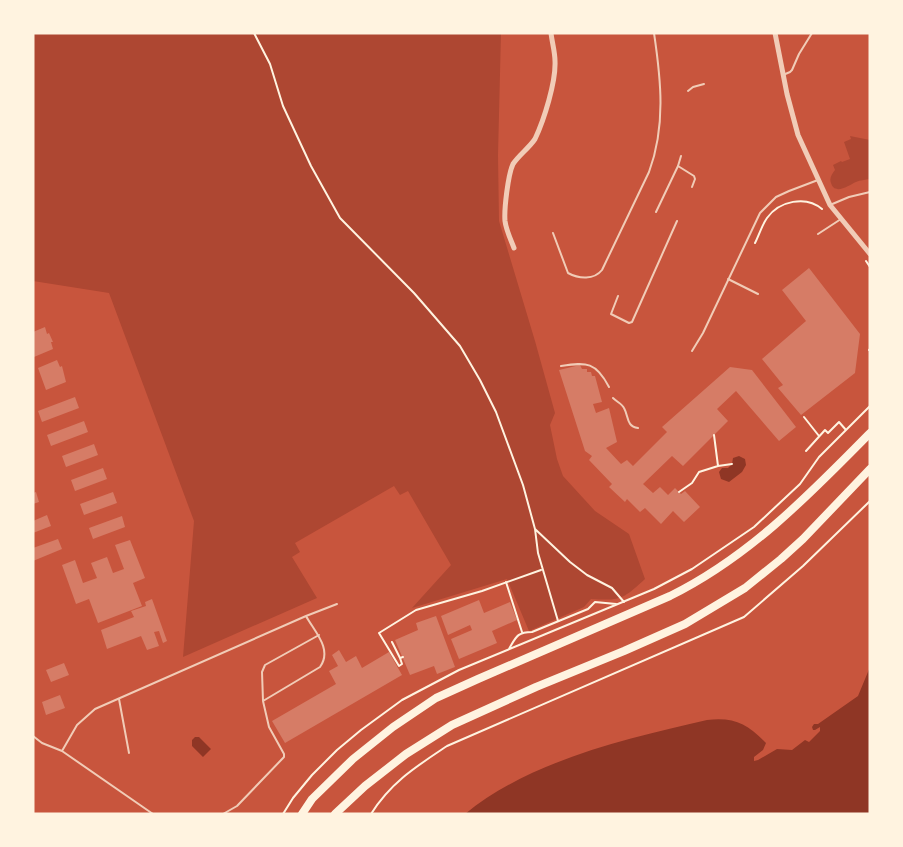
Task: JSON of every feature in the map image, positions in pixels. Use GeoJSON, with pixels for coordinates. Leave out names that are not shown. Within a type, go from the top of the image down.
{"type":"FeatureCollection","features":[{"type":"Feature","properties":{"kind":"main road"},"geometry":{"type":"LineString","coordinates":[[302,814],[312,799],[353,759],[393,727],[436,698],[685,588],[756,541],[799,504],[870,433]]}},
{"type":"Feature","properties":{"kind":"main road"},"geometry":{"type":"LineString","coordinates":[[335,814],[365,786],[406,754],[452,725],[686,624],[745,588],[803,539],[870,469]]}},
{"type":"Feature","properties":{"kind":"street"},"geometry":{"type":"LineString","coordinates":[[514,248],[506,222],[511,172],[517,159],[535,139],[551,89],[555,60],[550,33]]}},
{"type":"Feature","properties":{"kind":"street"},"geometry":{"type":"LineString","coordinates":[[775,33],[798,135],[830,205],[870,254]]}},
{"type":"Feature","properties":{"kind":"lane"},"geometry":{"type":"LineString","coordinates":[[553,233],[568,273],[582,278],[596,277],[602,270],[655,155],[660,126],[661,76],[654,33]]}},
{"type":"Feature","properties":{"kind":"lane"},"geometry":{"type":"LineString","coordinates":[[783,75],[792,70],[812,33]]}},
{"type":"Feature","properties":{"kind":"lane"},"geometry":{"type":"LineString","coordinates":[[688,91],[704,84]]}},
{"type":"Feature","properties":{"kind":"lane"},"geometry":{"type":"LineString","coordinates":[[656,212],[681,156]]}},
{"type":"Feature","properties":{"kind":"lane"},"geometry":{"type":"LineString","coordinates":[[678,166],[695,177],[692,187]]}},
{"type":"Feature","properties":{"kind":"lane"},"geometry":{"type":"LineString","coordinates":[[692,351],[703,333],[760,213],[776,197],[818,180]]}},
{"type":"Feature","properties":{"kind":"lane"},"geometry":{"type":"LineString","coordinates":[[830,205],[870,192]]}},
{"type":"Feature","properties":{"kind":"lane"},"geometry":{"type":"LineString","coordinates":[[818,234],[841,219]]}},
{"type":"Feature","properties":{"kind":"lane"},"geometry":{"type":"LineString","coordinates":[[618,296],[611,314],[629,323],[632,322],[677,221]]}},
{"type":"Feature","properties":{"kind":"lane"},"geometry":{"type":"LineString","coordinates":[[728,279],[758,294]]}},
{"type":"Feature","properties":{"kind":"lane"},"geometry":{"type":"LineString","coordinates":[[561,366],[580,363],[590,365],[604,378],[609,387]]}},
{"type":"Feature","properties":{"kind":"lane"},"geometry":{"type":"LineString","coordinates":[[613,398],[624,407],[630,425],[638,428]]}},
{"type":"Feature","properties":{"kind":"lane"},"geometry":{"type":"LineString","coordinates":[[62,751],[77,725],[94,710],[337,604]]}},
{"type":"Feature","properties":{"kind":"lane"},"geometry":{"type":"LineString","coordinates":[[263,702],[320,667],[324,660],[324,648],[320,635],[306,616]]}},
{"type":"Feature","properties":{"kind":"lane"},"geometry":{"type":"LineString","coordinates":[[223,814],[237,806],[284,757],[269,727],[263,702],[261,672],[265,664],[320,635]]}},
{"type":"Feature","properties":{"kind":"lane"},"geometry":{"type":"LineString","coordinates":[[118,699],[129,753]]}},
{"type":"Feature","properties":{"kind":"lane"},"geometry":{"type":"LineString","coordinates":[[33,736],[42,743],[62,751],[153,814]]}},
{"type":"Feature","properties":{"kind":"path"},"geometry":{"type":"LineString","coordinates":[[254,33],[270,64],[283,106],[311,166],[340,218],[414,293],[460,346],[480,380],[496,412],[523,485],[535,529],[538,553],[558,621]]}},
{"type":"Feature","properties":{"kind":"path"},"geometry":{"type":"LineString","coordinates":[[753,246],[767,218],[778,207],[793,201],[810,202],[820,206],[834,224]]}},
{"type":"Feature","properties":{"kind":"path"},"geometry":{"type":"LineString","coordinates":[[863,258],[870,267]]}},
{"type":"Feature","properties":{"kind":"path"},"geometry":{"type":"LineString","coordinates":[[520,645],[654,589],[692,569],[754,527],[800,484],[819,458],[870,406]]}},
{"type":"Feature","properties":{"kind":"path"},"geometry":{"type":"LineString","coordinates":[[804,417],[819,436]]}},
{"type":"Feature","properties":{"kind":"path"},"geometry":{"type":"LineString","coordinates":[[806,451],[825,430],[828,433],[839,422],[846,430]]}},
{"type":"Feature","properties":{"kind":"path"},"geometry":{"type":"LineString","coordinates":[[714,435],[718,466]]}},
{"type":"Feature","properties":{"kind":"path"},"geometry":{"type":"LineString","coordinates":[[679,492],[692,483],[699,472],[732,464]]}},
{"type":"Feature","properties":{"kind":"path"},"geometry":{"type":"LineString","coordinates":[[371,814],[387,792],[408,772],[447,746],[744,617],[803,566],[870,501]]}},
{"type":"Feature","properties":{"kind":"path"},"geometry":{"type":"LineString","coordinates":[[535,529],[570,562],[587,575],[612,588],[624,602]]}},
{"type":"Feature","properties":{"kind":"path"},"geometry":{"type":"LineString","coordinates":[[392,642],[401,658],[402,664],[399,666],[380,633],[416,610],[482,591],[543,569]]}},
{"type":"Feature","properties":{"kind":"path"},"geometry":{"type":"LineString","coordinates":[[506,582],[522,632]]}},
{"type":"Feature","properties":{"kind":"path"},"geometry":{"type":"LineString","coordinates":[[509,650],[516,637],[522,632],[532,632],[588,609],[595,602],[618,604]]}},
{"type":"Feature","properties":{"kind":"shaded area"},"geometry":{"type":"Polygon","coordinates":[[[33,33],[501,33],[499,221],[555,413],[550,425],[557,459],[563,476],[595,511],[629,534],[645,579],[626,595],[609,600],[591,599],[584,607],[529,631],[507,579],[412,608],[451,565],[408,491],[400,495],[394,486],[295,543],[300,552],[292,557],[317,598],[183,657],[194,521],[109,293],[33,281],[33,33]]]}},
{"type":"Feature","properties":{"kind":"shaded area"},"geometry":{"type":"Polygon","coordinates":[[[850,136],[870,140],[870,179],[836,189],[830,181],[835,170],[833,165],[850,159],[844,142],[851,139],[850,136]]]}},
{"type":"Feature","properties":{"kind":"shaded area"},"geometry":{"type":"Polygon","coordinates":[[[739,456],[745,459],[746,465],[742,472],[729,482],[721,479],[719,472],[722,468],[728,468],[733,458],[739,456]]]}},
{"type":"Feature","properties":{"kind":"shaded area"},"geometry":{"type":"Polygon","coordinates":[[[870,667],[870,814],[465,814],[491,795],[519,779],[549,766],[613,744],[707,720],[717,719],[740,723],[759,736],[766,743],[763,750],[754,757],[754,761],[777,749],[792,750],[805,740],[809,742],[820,731],[820,727],[813,730],[814,724],[818,724],[858,696],[870,667]]]}},
{"type":"Feature","properties":{"kind":"shaded area"},"geometry":{"type":"Polygon","coordinates":[[[199,737],[211,749],[203,757],[192,746],[192,740],[199,737]]]}},
{"type":"Feature","properties":{"kind":"building"},"geometry":{"type":"Polygon","coordinates":[[[809,268],[860,334],[855,373],[801,415],[778,388],[783,385],[762,359],[806,321],[782,290],[809,268]]]}},
{"type":"Feature","properties":{"kind":"building"},"geometry":{"type":"Polygon","coordinates":[[[45,327],[53,342],[51,342],[53,349],[34,357],[33,332],[45,327]]]}},
{"type":"Feature","properties":{"kind":"building"},"geometry":{"type":"Polygon","coordinates":[[[57,360],[60,367],[62,366],[66,382],[46,390],[38,368],[57,360]]]}},
{"type":"Feature","properties":{"kind":"building"},"geometry":{"type":"Polygon","coordinates":[[[580,365],[582,369],[587,369],[587,372],[595,376],[602,402],[593,404],[596,413],[609,408],[617,442],[606,448],[621,464],[627,460],[633,466],[667,432],[662,427],[730,367],[752,370],[796,427],[779,441],[736,391],[717,409],[728,421],[683,466],[672,456],[643,484],[653,493],[660,487],[668,495],[675,488],[681,494],[685,491],[700,507],[684,522],[673,511],[661,524],[645,508],[640,512],[627,499],[625,502],[609,487],[612,484],[589,460],[592,456],[585,451],[559,370],[580,365]]]}},
{"type":"Feature","properties":{"kind":"building"},"geometry":{"type":"Polygon","coordinates":[[[75,397],[79,408],[42,422],[38,411],[75,397]]]}},
{"type":"Feature","properties":{"kind":"building"},"geometry":{"type":"Polygon","coordinates":[[[84,421],[88,432],[51,446],[47,435],[84,421]]]}},
{"type":"Feature","properties":{"kind":"building"},"geometry":{"type":"Polygon","coordinates":[[[94,444],[98,455],[66,467],[62,456],[94,444]]]}},
{"type":"Feature","properties":{"kind":"building"},"geometry":{"type":"Polygon","coordinates":[[[103,468],[107,479],[75,491],[71,480],[103,468]]]}},
{"type":"Feature","properties":{"kind":"building"},"geometry":{"type":"Polygon","coordinates":[[[36,492],[39,502],[33,504],[33,493],[36,492]]]}},
{"type":"Feature","properties":{"kind":"building"},"geometry":{"type":"Polygon","coordinates":[[[113,492],[117,503],[84,515],[80,504],[113,492]]]}},
{"type":"Feature","properties":{"kind":"building"},"geometry":{"type":"Polygon","coordinates":[[[47,515],[51,526],[33,533],[33,521],[47,515]]]}},
{"type":"Feature","properties":{"kind":"building"},"geometry":{"type":"Polygon","coordinates":[[[122,516],[125,527],[93,539],[89,528],[122,516]]]}},
{"type":"Feature","properties":{"kind":"building"},"geometry":{"type":"Polygon","coordinates":[[[58,539],[62,549],[33,561],[33,548],[58,539]]]}},
{"type":"Feature","properties":{"kind":"building"},"geometry":{"type":"Polygon","coordinates":[[[130,540],[145,578],[133,583],[142,606],[98,623],[89,599],[76,604],[62,565],[75,560],[83,583],[97,578],[91,563],[107,557],[113,573],[124,569],[115,545],[130,540]]]}},
{"type":"Feature","properties":{"kind":"building"},"geometry":{"type":"Polygon","coordinates":[[[152,599],[167,641],[163,643],[159,631],[154,632],[159,646],[147,650],[141,636],[107,649],[101,630],[134,617],[131,611],[146,606],[145,602],[152,599]]]}},
{"type":"Feature","properties":{"kind":"building"},"geometry":{"type":"Polygon","coordinates":[[[479,600],[484,613],[510,602],[517,620],[492,631],[497,643],[459,659],[451,639],[472,630],[470,625],[448,635],[441,616],[479,600]]]}},
{"type":"Feature","properties":{"kind":"building"},"geometry":{"type":"Polygon","coordinates":[[[436,616],[455,667],[437,674],[434,666],[410,675],[395,640],[418,630],[416,623],[436,616]]]}},
{"type":"Feature","properties":{"kind":"building"},"geometry":{"type":"Polygon","coordinates":[[[339,650],[346,662],[356,656],[362,668],[389,652],[402,675],[285,743],[272,721],[336,684],[329,671],[338,666],[332,655],[339,650]]]}},
{"type":"Feature","properties":{"kind":"building"},"geometry":{"type":"Polygon","coordinates":[[[64,663],[69,675],[51,682],[46,670],[64,663]]]}},
{"type":"Feature","properties":{"kind":"building"},"geometry":{"type":"Polygon","coordinates":[[[60,695],[65,708],[46,715],[42,702],[60,695]]]}}]}
